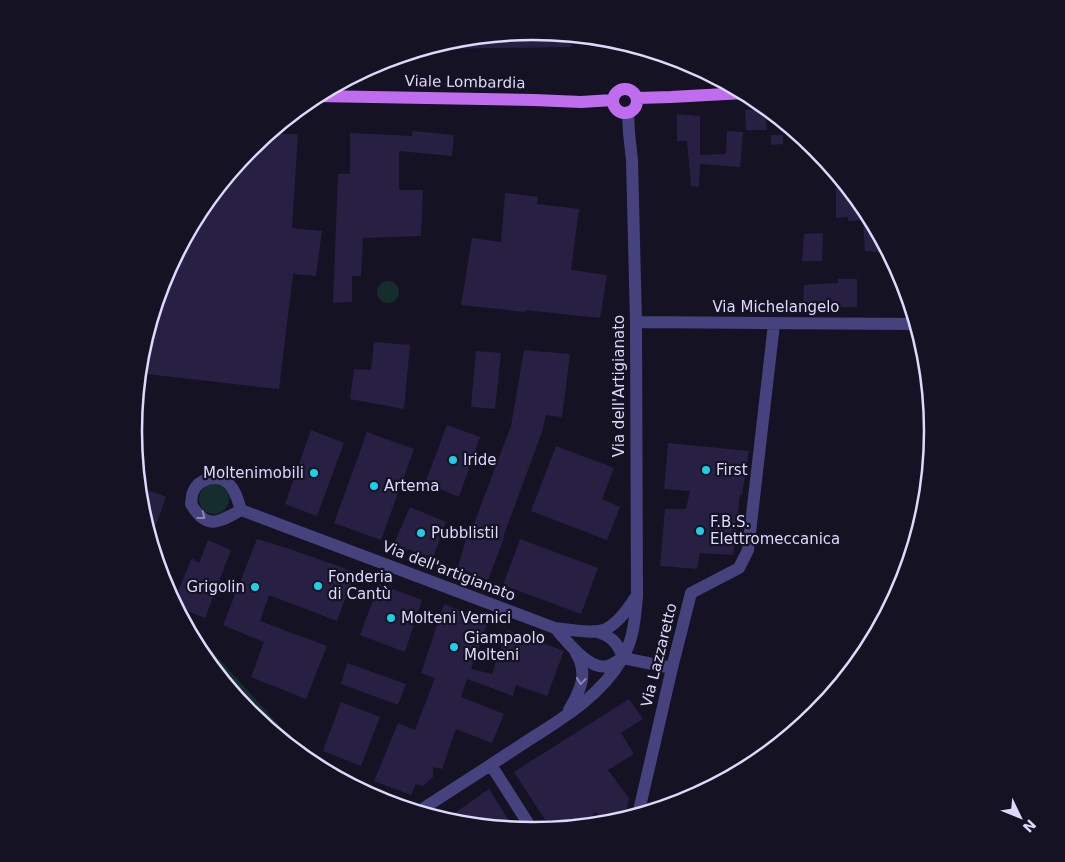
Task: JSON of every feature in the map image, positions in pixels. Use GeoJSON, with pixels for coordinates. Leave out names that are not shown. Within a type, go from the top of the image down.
{"type":"FeatureCollection","features":[{"type":"Feature","properties":{"kind":"main road"},"geometry":{"type":"LineString","coordinates":[[626,88],[633,91],[637,98],[636,106],[628,112],[617,110],[613,100],[619,90],[626,88]]}},
{"type":"Feature","properties":{"kind":"main road"},"geometry":{"type":"LineString","coordinates":[[637,98],[731,94]]}},
{"type":"Feature","properties":{"kind":"main road","name":"Viale Lombardia"},"geometry":{"type":"LineString","coordinates":[[330,96],[581,102],[613,100]]}},
{"type":"Feature","properties":{"kind":"street","name":"Via dell'Artigianato"},"geometry":{"type":"LineString","coordinates":[[426,807],[593,696],[613,674],[623,658],[634,631],[637,596],[636,322],[632,160],[628,133],[628,112]]}},
{"type":"Feature","properties":{"kind":"street","name":"Via Michelangelo"},"geometry":{"type":"LineString","coordinates":[[636,322],[908,324]]}},
{"type":"Feature","properties":{"kind":"street","name":"Via Lazzaretto"},"geometry":{"type":"LineString","coordinates":[[640,807],[691,592],[739,568],[748,550],[774,324]]}},
{"type":"Feature","properties":{"kind":"street","name":"Via dell'artigianato"},"geometry":{"type":"LineString","coordinates":[[241,510],[555,628],[594,631],[605,629],[626,611],[637,596]]}},
{"type":"Feature","properties":{"kind":"street","name":"Via dell'Artigianato"},"geometry":{"type":"LineString","coordinates":[[555,628],[589,662],[598,666],[606,666],[623,658]]}},
{"type":"Feature","properties":{"kind":"street"},"geometry":{"type":"LineString","coordinates":[[594,631],[604,633],[614,640],[620,647],[623,658],[672,668]]}},
{"type":"Feature","properties":{"kind":"street","name":"Via dell'Artigianato"},"geometry":{"type":"LineString","coordinates":[[565,716],[579,693],[583,680],[579,658],[570,644]]}},
{"type":"Feature","properties":{"kind":"street"},"geometry":{"type":"LineString","coordinates":[[491,765],[527,822]]}},
{"type":"Feature","properties":{"kind":"green space"},"geometry":{"type":"Polygon","coordinates":[[[388,281],[396,284],[399,292],[396,300],[388,303],[380,300],[377,292],[380,284],[388,281]]]}},
{"type":"Feature","properties":{"kind":"green space"},"geometry":{"type":"Polygon","coordinates":[[[214,484],[224,489],[229,499],[224,509],[214,514],[204,509],[199,499],[204,489],[214,484]]]}},
{"type":"Feature","properties":{"kind":"green space"},"geometry":{"type":"Polygon","coordinates":[[[203,641],[278,724],[282,730],[239,689],[222,669],[203,641]]]}},
{"type":"Feature","properties":{"kind":"building"},"geometry":{"type":"Polygon","coordinates":[[[532,40],[571,42],[571,47],[453,49],[481,43],[532,40]]]}},
{"type":"Feature","properties":{"kind":"building"},"geometry":{"type":"Polygon","coordinates":[[[745,110],[756,110],[766,117],[767,130],[746,130],[745,110]]]}},
{"type":"Feature","properties":{"kind":"building"},"geometry":{"type":"Polygon","coordinates":[[[677,114],[700,116],[700,155],[726,154],[727,131],[743,132],[740,167],[700,164],[699,187],[691,186],[687,141],[677,141],[677,114]]]}},
{"type":"Feature","properties":{"kind":"building"},"geometry":{"type":"Polygon","coordinates":[[[413,131],[454,135],[452,156],[399,151],[399,190],[423,190],[421,236],[363,238],[361,276],[352,276],[352,302],[333,303],[338,174],[350,174],[350,133],[412,136],[413,131]]]}},
{"type":"Feature","properties":{"kind":"building"},"geometry":{"type":"Polygon","coordinates":[[[279,134],[298,134],[292,228],[322,231],[316,276],[293,274],[279,389],[146,374],[155,330],[171,281],[194,235],[207,214],[239,173],[275,137],[279,134]]]}},
{"type":"Feature","properties":{"kind":"building"},"geometry":{"type":"Polygon","coordinates":[[[771,135],[783,135],[783,144],[771,145],[771,135]]]}},
{"type":"Feature","properties":{"kind":"building"},"geometry":{"type":"Polygon","coordinates":[[[836,185],[862,220],[848,221],[848,217],[836,218],[836,185]]]}},
{"type":"Feature","properties":{"kind":"building"},"geometry":{"type":"Polygon","coordinates":[[[505,193],[538,197],[537,204],[579,209],[571,270],[607,275],[600,318],[461,305],[472,238],[501,242],[505,193]]]}},
{"type":"Feature","properties":{"kind":"building"},"geometry":{"type":"Polygon","coordinates":[[[863,223],[879,252],[865,251],[863,223]]]}},
{"type":"Feature","properties":{"kind":"building"},"geometry":{"type":"Polygon","coordinates":[[[823,233],[822,261],[802,261],[804,234],[823,233]]]}},
{"type":"Feature","properties":{"kind":"building"},"geometry":{"type":"Polygon","coordinates":[[[838,279],[857,279],[857,307],[822,307],[822,309],[803,310],[804,285],[838,283],[838,279]]]}},
{"type":"Feature","properties":{"kind":"building"},"geometry":{"type":"Polygon","coordinates":[[[374,342],[410,345],[404,409],[350,399],[354,369],[371,370],[374,342]]]}},
{"type":"Feature","properties":{"kind":"building"},"geometry":{"type":"Polygon","coordinates":[[[524,350],[570,354],[562,417],[546,415],[542,432],[488,580],[458,567],[470,525],[473,526],[511,426],[524,350]]]}},
{"type":"Feature","properties":{"kind":"building"},"geometry":{"type":"Polygon","coordinates":[[[476,351],[501,353],[495,409],[471,407],[476,351]]]}},
{"type":"Feature","properties":{"kind":"building","name":"Iride"},"geometry":{"type":"Polygon","coordinates":[[[447,425],[480,437],[459,497],[425,483],[447,425]]]}},
{"type":"Feature","properties":{"kind":"building","name":"Moltenimobili"},"geometry":{"type":"Polygon","coordinates":[[[311,430],[344,443],[317,516],[285,504],[311,430]]]}},
{"type":"Feature","properties":{"kind":"building","name":"Artema"},"geometry":{"type":"Polygon","coordinates":[[[367,432],[414,449],[381,540],[334,523],[367,432]]]}},
{"type":"Feature","properties":{"kind":"building"},"geometry":{"type":"Polygon","coordinates":[[[668,443],[749,451],[742,495],[740,495],[733,555],[700,553],[697,569],[660,566],[665,509],[686,509],[690,491],[664,489],[668,443]]]}},
{"type":"Feature","properties":{"kind":"building"},"geometry":{"type":"Polygon","coordinates":[[[556,446],[614,468],[602,499],[620,507],[607,540],[531,511],[556,446]]]}},
{"type":"Feature","properties":{"kind":"building"},"geometry":{"type":"Polygon","coordinates":[[[146,489],[166,497],[155,528],[149,507],[146,489]]]}},
{"type":"Feature","properties":{"kind":"building","name":"Pubblistil"},"geometry":{"type":"Polygon","coordinates":[[[410,507],[446,522],[433,558],[394,544],[410,507]]]}},
{"type":"Feature","properties":{"kind":"building"},"geometry":{"type":"Polygon","coordinates":[[[257,539],[355,572],[337,621],[269,595],[260,621],[327,646],[306,699],[251,677],[264,642],[223,625],[257,539]]]}},
{"type":"Feature","properties":{"kind":"building"},"geometry":{"type":"Polygon","coordinates":[[[520,539],[598,568],[581,614],[503,585],[520,539]]]}},
{"type":"Feature","properties":{"kind":"building"},"geometry":{"type":"Polygon","coordinates":[[[208,540],[231,550],[205,618],[185,610],[177,594],[192,558],[199,563],[208,540]]]}},
{"type":"Feature","properties":{"kind":"building","name":"Molteni Vernici"},"geometry":{"type":"Polygon","coordinates":[[[379,584],[422,600],[405,652],[360,635],[379,584]]]}},
{"type":"Feature","properties":{"kind":"building"},"geometry":{"type":"Polygon","coordinates":[[[444,604],[488,621],[471,669],[492,674],[507,630],[564,651],[547,696],[516,685],[513,696],[467,679],[461,697],[504,714],[492,743],[456,729],[442,769],[433,767],[433,777],[423,786],[416,784],[411,795],[374,781],[398,723],[415,730],[435,678],[421,673],[444,604]]]}},
{"type":"Feature","properties":{"kind":"building"},"geometry":{"type":"Polygon","coordinates":[[[347,663],[406,684],[398,705],[341,684],[347,663]]]}},
{"type":"Feature","properties":{"kind":"building"},"geometry":{"type":"Polygon","coordinates":[[[629,699],[643,719],[621,733],[634,754],[608,770],[629,798],[627,810],[599,816],[596,812],[589,818],[584,819],[546,821],[514,772],[629,699]]]}},
{"type":"Feature","properties":{"kind":"building"},"geometry":{"type":"Polygon","coordinates":[[[341,702],[380,717],[361,766],[323,751],[341,702]]]}},
{"type":"Feature","properties":{"kind":"building"},"geometry":{"type":"Polygon","coordinates":[[[489,789],[509,821],[481,819],[454,814],[489,789]]]}},
{"type":"Feature","properties":{"kind":"place","name":"Iride"},"geometry":{"type":"Point","coordinates":[453,460]}},
{"type":"Feature","properties":{"kind":"place","name":"First"},"geometry":{"type":"Point","coordinates":[706,470]}},
{"type":"Feature","properties":{"kind":"place","name":"Moltenimobili"},"geometry":{"type":"Point","coordinates":[314,473]}},
{"type":"Feature","properties":{"kind":"place","name":"Artema"},"geometry":{"type":"Point","coordinates":[374,486]}},
{"type":"Feature","properties":{"kind":"place","name":"F.B.S. Elettromeccanica"},"geometry":{"type":"Point","coordinates":[700,531]}},
{"type":"Feature","properties":{"kind":"place","name":"Pubblistil"},"geometry":{"type":"Point","coordinates":[421,533]}},
{"type":"Feature","properties":{"kind":"place","name":"Fonderia di Cantù"},"geometry":{"type":"Point","coordinates":[318,586]}},
{"type":"Feature","properties":{"kind":"place","name":"Grigolin"},"geometry":{"type":"Point","coordinates":[255,587]}},
{"type":"Feature","properties":{"kind":"place","name":"Molteni Vernici"},"geometry":{"type":"Point","coordinates":[391,618]}},
{"type":"Feature","properties":{"kind":"place","name":"Giampaolo Molteni"},"geometry":{"type":"Point","coordinates":[454,647]}}]}
